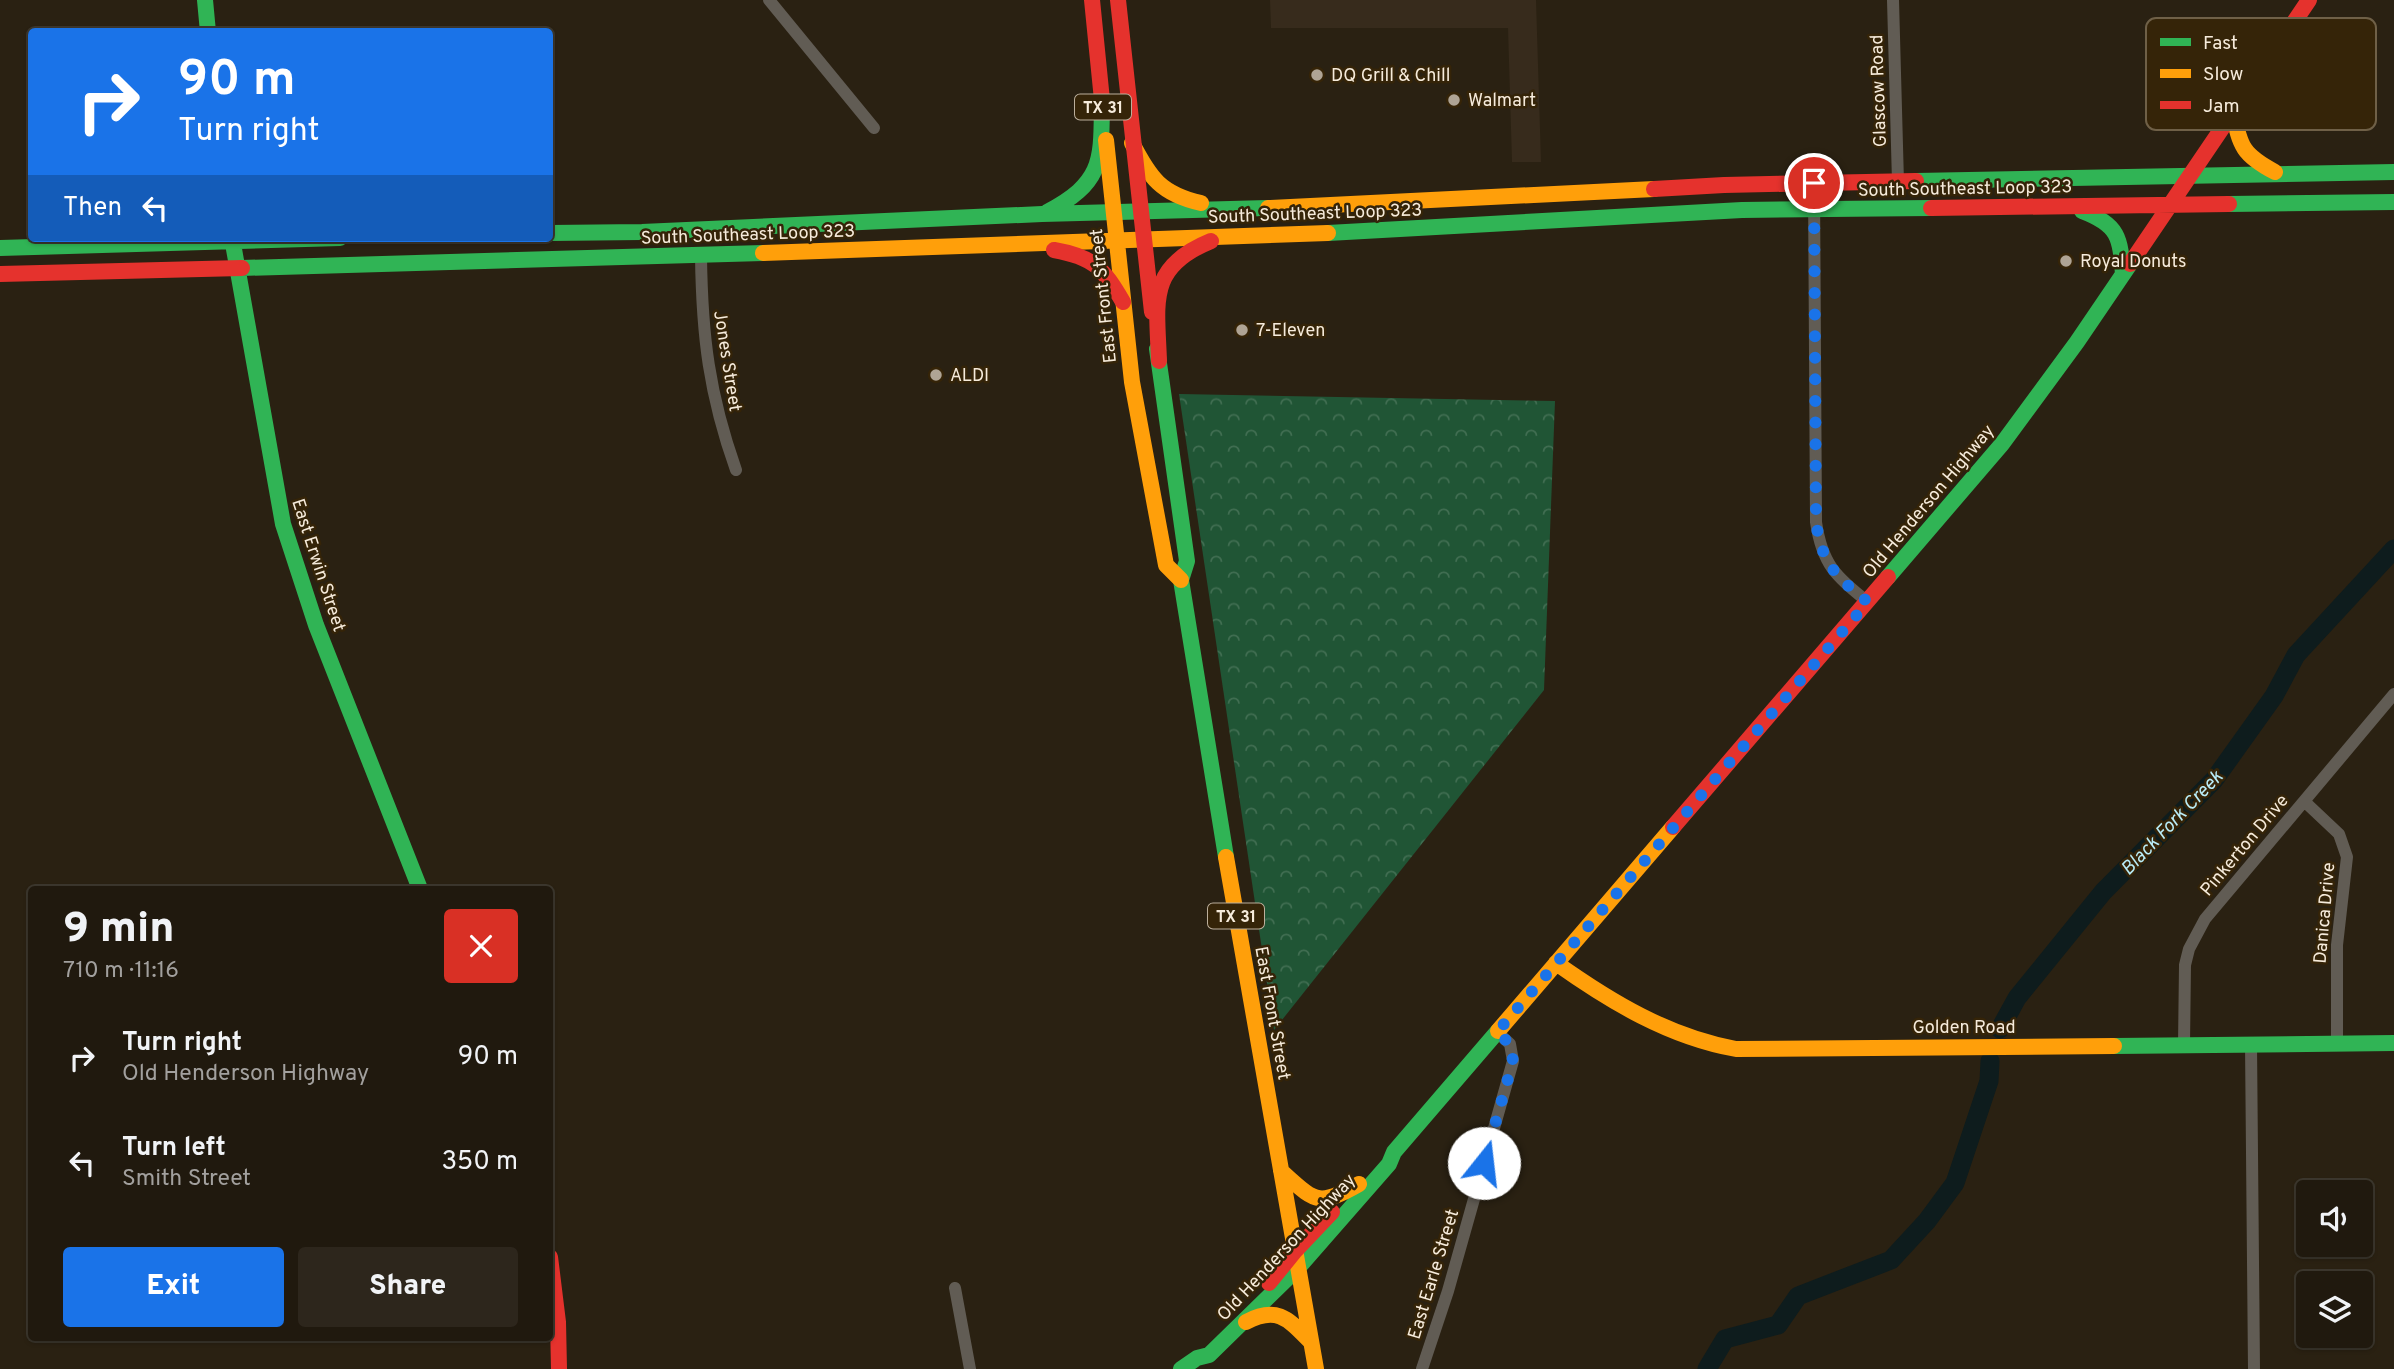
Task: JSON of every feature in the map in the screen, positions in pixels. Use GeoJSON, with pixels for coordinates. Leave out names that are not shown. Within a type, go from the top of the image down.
{"type":"FeatureCollection","features":[{"type":"Feature","properties":{"kind":"main road"},"geometry":{"type":"LineString","coordinates":[[205,0],[208,28]]}},
{"type":"Feature","properties":{"kind":"main road","name":"East Front Street"},"geometry":{"type":"LineString","coordinates":[[1092,0],[1133,392],[1166,565],[1181,580]]}},
{"type":"Feature","properties":{"kind":"main road","name":"East Front Street"},"geometry":{"type":"LineString","coordinates":[[1118,0],[1143,238],[1187,561],[1181,580],[1218,813],[1316,1369]]}},
{"type":"Feature","properties":{"kind":"main road","name":"Old Henderson Highway"},"geometry":{"type":"LineString","coordinates":[[2297,18],[2309,0]]}},
{"type":"Feature","properties":{"kind":"main road"},"geometry":{"type":"LineString","coordinates":[[1042,214],[1069,201],[1093,180],[1100,153],[1102,97]]}},
{"type":"Feature","properties":{"kind":"main road","name":"Old Henderson Highway"},"geometry":{"type":"LineString","coordinates":[[1181,1369],[1197,1358],[1209,1356],[1298,1268],[1389,1164],[1394,1152],[1556,962],[2001,444],[2050,380],[2221,130]]}},
{"type":"Feature","properties":{"kind":"main road"},"geometry":{"type":"LineString","coordinates":[[2237,130],[2240,145],[2249,158],[2278,173]]}},
{"type":"Feature","properties":{"kind":"main road"},"geometry":{"type":"LineString","coordinates":[[1132,143],[1151,178],[1165,192],[1181,200],[1232,209]]}},
{"type":"Feature","properties":{"kind":"main road","name":"South Southeast Loop 323"},"geometry":{"type":"LineString","coordinates":[[553,233],[670,231],[1042,214],[1232,209],[1525,197],[1724,185],[2394,172]]}},
{"type":"Feature","properties":{"kind":"main road"},"geometry":{"type":"LineString","coordinates":[[1525,197],[1525,223]]}},
{"type":"Feature","properties":{"kind":"main road","name":"South Southeast Loop 323"},"geometry":{"type":"LineString","coordinates":[[0,274],[701,256],[1525,223],[1697,212],[2394,202]]}},
{"type":"Feature","properties":{"kind":"main road"},"geometry":{"type":"LineString","coordinates":[[2069,206],[2105,219],[2115,229],[2120,242],[2123,274]]}},
{"type":"Feature","properties":{"kind":"main road"},"geometry":{"type":"LineString","coordinates":[[1159,361],[1159,295],[1163,276],[1181,255],[1222,236]]}},
{"type":"Feature","properties":{"kind":"main road"},"geometry":{"type":"LineString","coordinates":[[0,248],[155,242]]}},
{"type":"Feature","properties":{"kind":"main road","name":"East Erwin Street"},"geometry":{"type":"LineString","coordinates":[[233,242],[270,460],[287,536],[316,625],[419,886]]}},
{"type":"Feature","properties":{"kind":"main road"},"geometry":{"type":"LineString","coordinates":[[1003,243],[1076,253],[1089,258],[1107,275],[1123,302]]}},
{"type":"Feature","properties":{"kind":"main road","name":"Golden Road"},"geometry":{"type":"LineString","coordinates":[[1556,962],[1585,985],[1615,1003],[1690,1038],[1725,1048],[1767,1050],[2394,1044]]}},
{"type":"Feature","properties":{"kind":"main road","name":"Old Henderson Highway"},"geometry":{"type":"LineString","coordinates":[[1197,1358],[1202,1348],[1271,1281],[1382,1158],[1394,1152]]}},
{"type":"Feature","properties":{"kind":"main road"},"geometry":{"type":"LineString","coordinates":[[1281,1171],[1308,1194],[1323,1200],[1334,1199],[1359,1184]]}},
{"type":"Feature","properties":{"kind":"main road"},"geometry":{"type":"LineString","coordinates":[[553,1281],[558,1322],[559,1369]]}},
{"type":"Feature","properties":{"kind":"main road"},"geometry":{"type":"LineString","coordinates":[[1246,1322],[1261,1314],[1278,1314],[1311,1342]]}},
{"type":"Feature","properties":{"kind":"street"},"geometry":{"type":"LineString","coordinates":[[769,0],[874,128]]}},
{"type":"Feature","properties":{"kind":"street","name":"Glascow Road"},"geometry":{"type":"LineString","coordinates":[[1893,0],[1898,182]]}},
{"type":"Feature","properties":{"kind":"street"},"geometry":{"type":"LineString","coordinates":[[1814,183],[1816,522],[1819,548],[1831,569],[1868,602]]}},
{"type":"Feature","properties":{"kind":"street","name":"Jones Street"},"geometry":{"type":"LineString","coordinates":[[701,256],[703,328],[709,374],[724,436],[736,470]]}},
{"type":"Feature","properties":{"kind":"street","name":"Pinkerton Drive"},"geometry":{"type":"LineString","coordinates":[[2184,1045],[2184,981],[2189,949],[2206,919],[2394,694]]}},
{"type":"Feature","properties":{"kind":"street","name":"Danica Drive"},"geometry":{"type":"LineString","coordinates":[[2304,801],[2339,834],[2347,857],[2337,945],[2337,1044]]}},
{"type":"Feature","properties":{"kind":"street","name":"East Earle Street"},"geometry":{"type":"LineString","coordinates":[[1422,1369],[1513,1061],[1510,1044],[1497,1032]]}},
{"type":"Feature","properties":{"kind":"street"},"geometry":{"type":"LineString","coordinates":[[2252,1044],[2254,1369]]}},
{"type":"Feature","properties":{"kind":"street"},"geometry":{"type":"LineString","coordinates":[[955,1288],[970,1369]]}},
{"type":"Feature","properties":{"kind":"shaded area"},"geometry":{"type":"Polygon","coordinates":[[[1270,0],[1536,0],[1541,162],[1512,162],[1508,28],[1271,28],[1270,0]]]}},
{"type":"Feature","properties":{"kind":"green space"},"geometry":{"type":"Polygon","coordinates":[[[1179,394],[1555,401],[1544,690],[1274,1030],[1179,394]]]}},
{"type":"Feature","properties":{"kind":"waterway","name":"Black Fork Creek"},"geometry":{"type":"LineString","coordinates":[[2000,1029],[2017,998],[2103,892],[2214,780],[2274,696],[2296,655],[2394,549]]}},
{"type":"Feature","properties":{"kind":"waterway","name":"Black Fork Creek"},"geometry":{"type":"LineString","coordinates":[[1707,1369],[1725,1339],[1778,1325],[1798,1296],[1891,1260],[1927,1221],[1955,1183],[1989,1081],[1990,1061]]}},
{"type":"Feature","properties":{"kind":"traffic: fast"},"geometry":{"type":"LineString","coordinates":[[205,0],[208,28]]}},
{"type":"Feature","properties":{"kind":"traffic: fast"},"geometry":{"type":"LineString","coordinates":[[1047,212],[1080,190],[1096,166],[1100,152],[1102,97]]}},
{"type":"Feature","properties":{"kind":"traffic: fast"},"geometry":{"type":"LineString","coordinates":[[1916,181],[2394,172]]}},
{"type":"Feature","properties":{"kind":"traffic: fast"},"geometry":{"type":"LineString","coordinates":[[2229,204],[2394,202]]}},
{"type":"Feature","properties":{"kind":"traffic: fast"},"geometry":{"type":"LineString","coordinates":[[553,233],[642,232],[1042,214],[1268,208]]}},
{"type":"Feature","properties":{"kind":"traffic: fast"},"geometry":{"type":"LineString","coordinates":[[1328,233],[1742,210],[1931,208]]}},
{"type":"Feature","properties":{"kind":"traffic: fast"},"geometry":{"type":"LineString","coordinates":[[2082,211],[2104,222],[2115,234],[2121,251],[2123,274]]}},
{"type":"Feature","properties":{"kind":"traffic: fast"},"geometry":{"type":"LineString","coordinates":[[0,248],[204,242]]}},
{"type":"Feature","properties":{"kind":"traffic: fast"},"geometry":{"type":"LineString","coordinates":[[233,242],[283,524],[316,625],[419,886]]}},
{"type":"Feature","properties":{"kind":"traffic: fast"},"geometry":{"type":"LineString","coordinates":[[242,268],[763,253]]}},
{"type":"Feature","properties":{"kind":"traffic: fast"},"geometry":{"type":"LineString","coordinates":[[1888,577],[2002,444],[2130,264]]}},
{"type":"Feature","properties":{"kind":"traffic: fast"},"geometry":{"type":"LineString","coordinates":[[1157,349],[1187,561],[1181,580],[1226,857]]}},
{"type":"Feature","properties":{"kind":"traffic: fast"},"geometry":{"type":"LineString","coordinates":[[1181,1369],[1197,1358],[1209,1355],[1298,1268],[1389,1164],[1394,1152],[1498,1031]]}},
{"type":"Feature","properties":{"kind":"traffic: fast"},"geometry":{"type":"LineString","coordinates":[[2114,1046],[2394,1043]]}},
{"type":"Feature","properties":{"kind":"traffic: slow"},"geometry":{"type":"LineString","coordinates":[[2237,130],[2249,155],[2275,172]]}},
{"type":"Feature","properties":{"kind":"traffic: slow"},"geometry":{"type":"LineString","coordinates":[[1106,140],[1132,382],[1166,565],[1181,580]]}},
{"type":"Feature","properties":{"kind":"traffic: slow"},"geometry":{"type":"LineString","coordinates":[[1132,143],[1158,183],[1176,195],[1201,203]]}},
{"type":"Feature","properties":{"kind":"traffic: slow"},"geometry":{"type":"LineString","coordinates":[[1268,208],[1654,189]]}},
{"type":"Feature","properties":{"kind":"traffic: slow"},"geometry":{"type":"LineString","coordinates":[[763,253],[1328,233]]}},
{"type":"Feature","properties":{"kind":"traffic: slow"},"geometry":{"type":"LineString","coordinates":[[1498,1031],[1673,827]]}},
{"type":"Feature","properties":{"kind":"traffic: slow"},"geometry":{"type":"LineString","coordinates":[[1226,857],[1316,1369]]}},
{"type":"Feature","properties":{"kind":"traffic: slow"},"geometry":{"type":"LineString","coordinates":[[1556,963],[1619,1004],[1664,1027],[1736,1049],[2114,1046]]}},
{"type":"Feature","properties":{"kind":"traffic: slow"},"geometry":{"type":"LineString","coordinates":[[1281,1171],[1317,1198],[1334,1196],[1359,1184]]}},
{"type":"Feature","properties":{"kind":"traffic: slow"},"geometry":{"type":"LineString","coordinates":[[1246,1322],[1267,1315],[1282,1317],[1311,1342]]}},
{"type":"Feature","properties":{"kind":"traffic: jam"},"geometry":{"type":"LineString","coordinates":[[1092,0],[1103,110]]}},
{"type":"Feature","properties":{"kind":"traffic: jam"},"geometry":{"type":"LineString","coordinates":[[1118,0],[1152,312]]}},
{"type":"Feature","properties":{"kind":"traffic: jam"},"geometry":{"type":"LineString","coordinates":[[2297,18],[2309,0]]}},
{"type":"Feature","properties":{"kind":"traffic: jam"},"geometry":{"type":"LineString","coordinates":[[2130,264],[2221,130]]}},
{"type":"Feature","properties":{"kind":"traffic: jam"},"geometry":{"type":"LineString","coordinates":[[1654,189],[1916,181]]}},
{"type":"Feature","properties":{"kind":"traffic: jam"},"geometry":{"type":"LineString","coordinates":[[1931,208],[2229,204]]}},
{"type":"Feature","properties":{"kind":"traffic: jam"},"geometry":{"type":"LineString","coordinates":[[1159,361],[1158,304],[1166,275],[1176,262],[1190,251],[1211,241]]}},
{"type":"Feature","properties":{"kind":"traffic: jam"},"geometry":{"type":"LineString","coordinates":[[1054,250],[1079,256],[1096,266],[1123,302]]}},
{"type":"Feature","properties":{"kind":"traffic: jam"},"geometry":{"type":"LineString","coordinates":[[0,274],[242,268]]}},
{"type":"Feature","properties":{"kind":"traffic: jam"},"geometry":{"type":"LineString","coordinates":[[1673,827],[1888,577]]}},
{"type":"Feature","properties":{"kind":"traffic: jam"},"geometry":{"type":"LineString","coordinates":[[1269,1283],[1332,1212]]}},
{"type":"Feature","properties":{"kind":"traffic: jam"},"geometry":{"type":"LineString","coordinates":[[553,1281],[558,1322],[559,1369]]}},
{"type":"Feature","properties":{"kind":"place","name":"DQ Grill & Chill"},"geometry":{"type":"Point","coordinates":[1317,75]}},
{"type":"Feature","properties":{"kind":"place","name":"Walmart"},"geometry":{"type":"Point","coordinates":[1454,100]}},
{"type":"Feature","properties":{"kind":"place","name":"Royal Donuts"},"geometry":{"type":"Point","coordinates":[2066,261]}},
{"type":"Feature","properties":{"kind":"place","name":"7-Eleven"},"geometry":{"type":"Point","coordinates":[1242,330]}},
{"type":"Feature","properties":{"kind":"place","name":"ALDI"},"geometry":{"type":"Point","coordinates":[936,375]}},
{"type":"Feature","properties":{"kind":"route"},"geometry":{"type":"LineString","coordinates":[[1484,1163],[1513,1061],[1510,1044],[1497,1032],[1868,602],[1831,569],[1819,548],[1816,522],[1814,183]]}}]}
